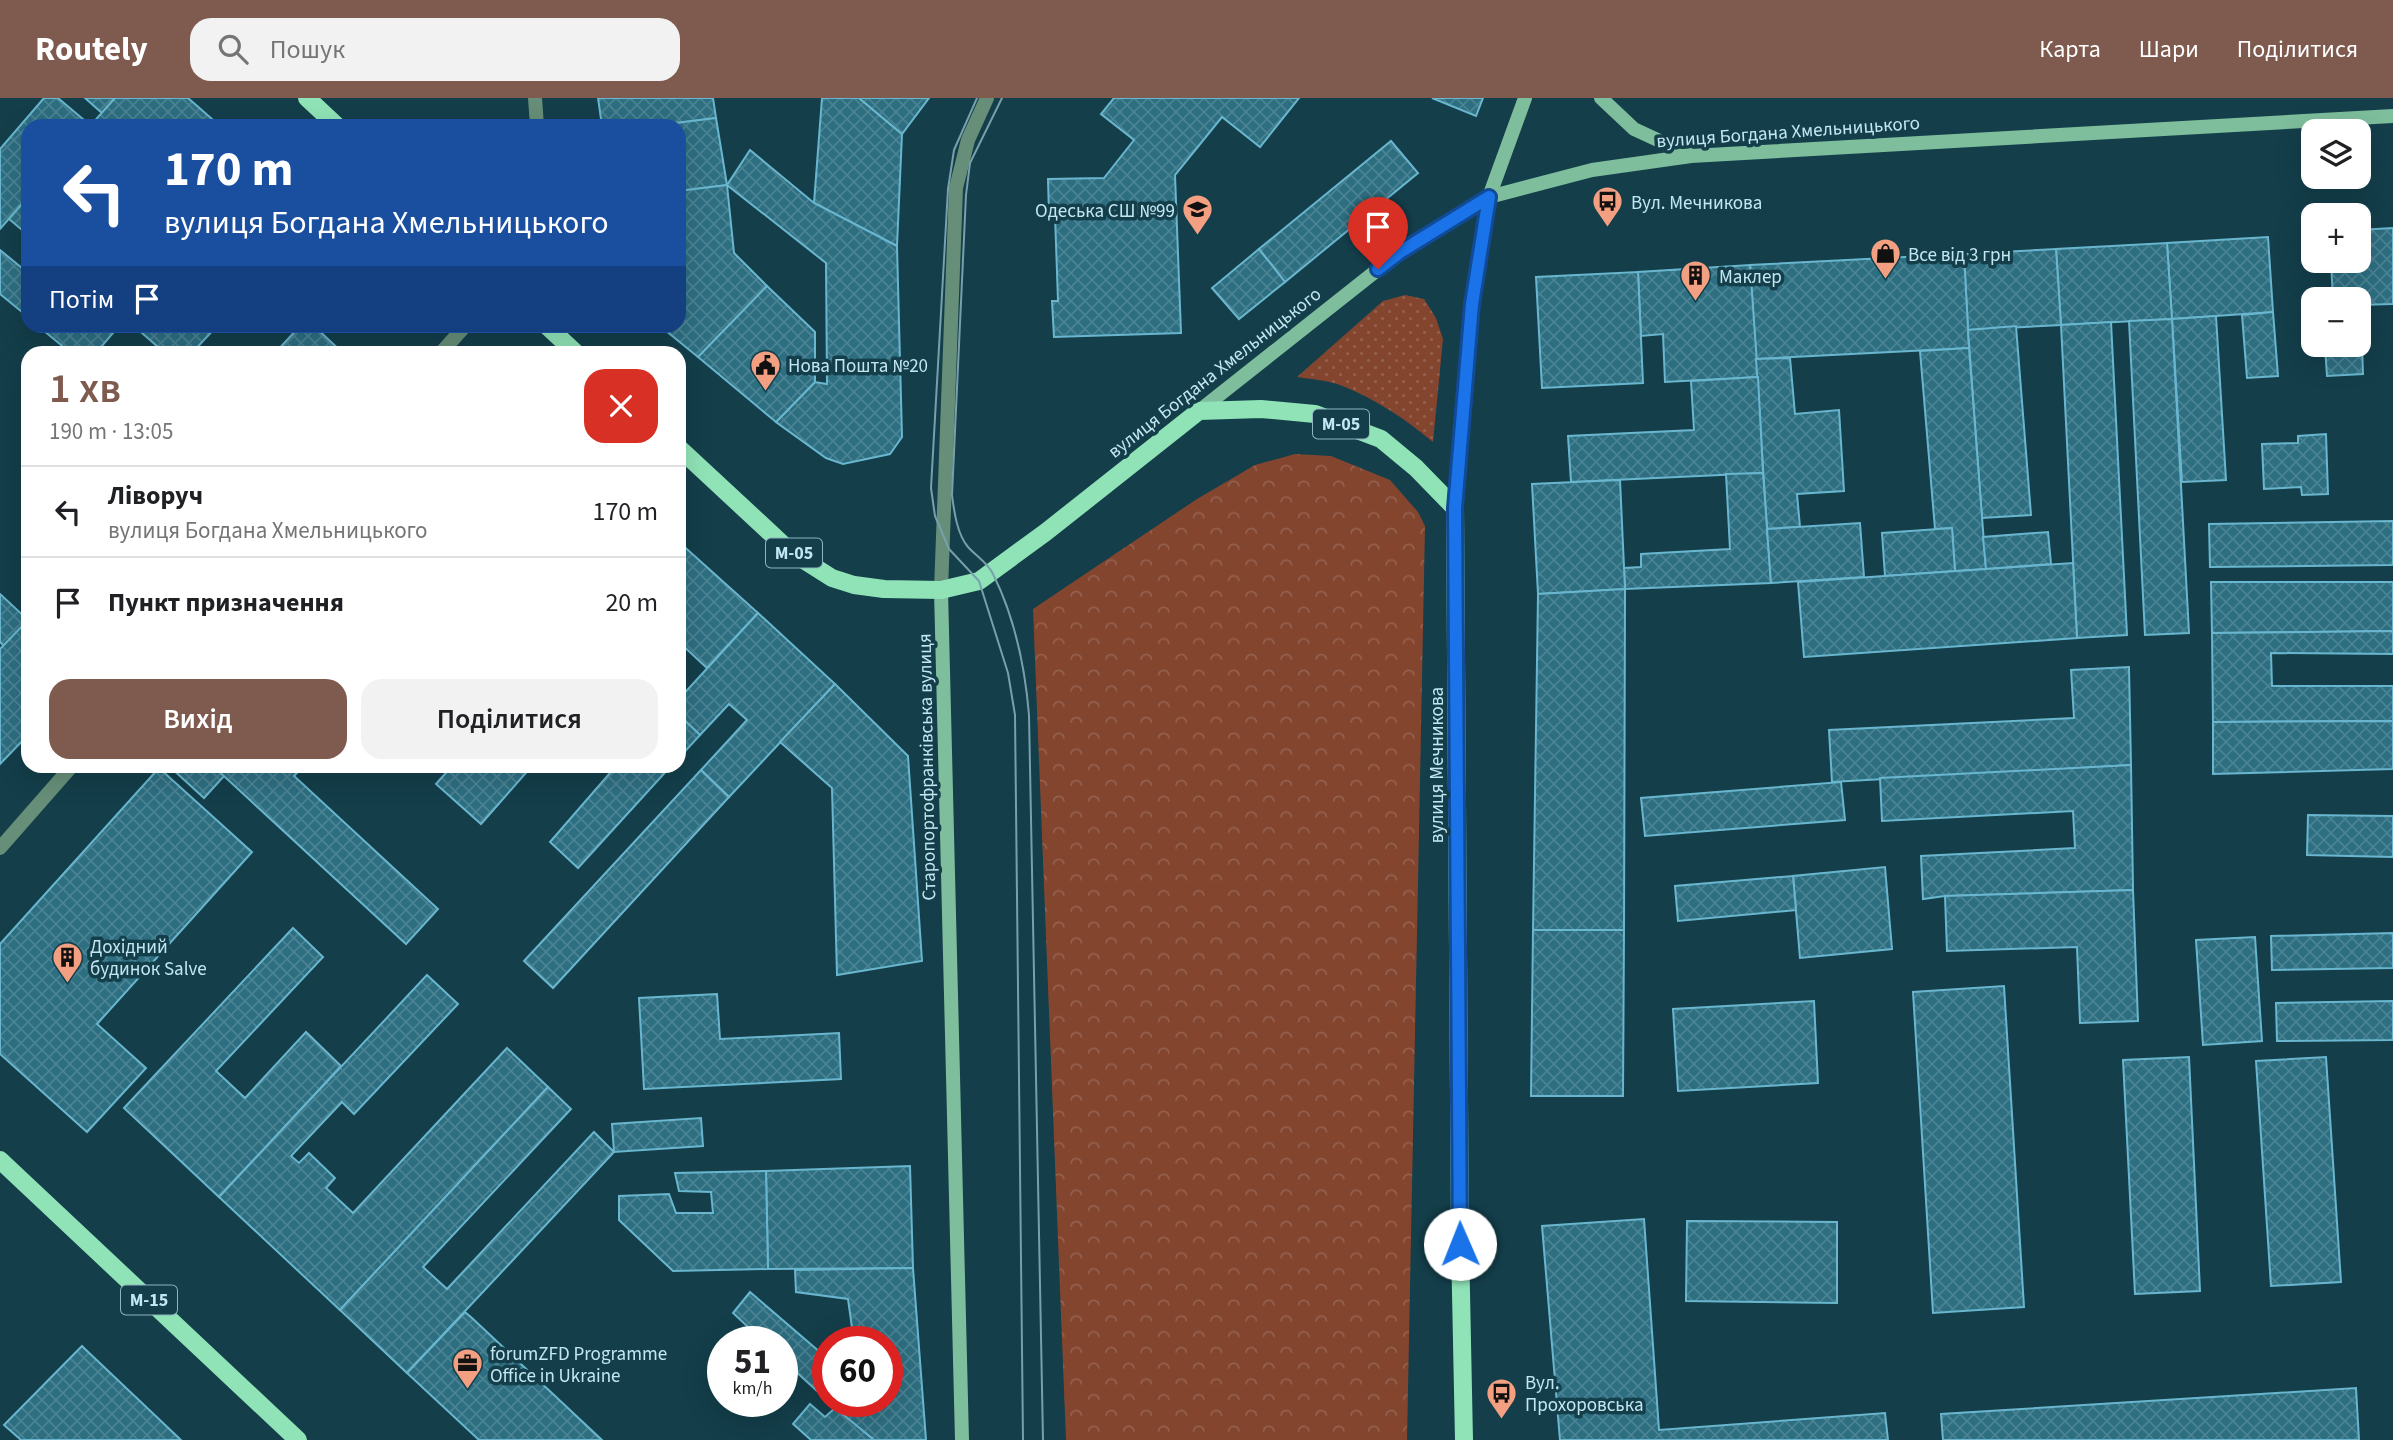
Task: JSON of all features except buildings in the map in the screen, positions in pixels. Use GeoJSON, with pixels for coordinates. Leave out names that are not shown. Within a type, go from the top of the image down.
{"type":"FeatureCollection","features":[{"type":"Feature","properties":{"kind":"main road"},"geometry":{"type":"LineString","coordinates":[[307,98],[330,119]]}},
{"type":"Feature","properties":{"kind":"main road","name":"вулиця Мечникова"},"geometry":{"type":"LineString","coordinates":[[1464,1440],[1455,508],[1472,304],[1489,197],[1525,98]]}},
{"type":"Feature","properties":{"kind":"main road"},"geometry":{"type":"LineString","coordinates":[[1601,98],[1634,129],[1691,156]]}},
{"type":"Feature","properties":{"kind":"main road","name":"вулиця Богдана Хмельницького"},"geometry":{"type":"LineString","coordinates":[[941,590],[979,581],[1046,532],[1400,252],[1489,197],[1591,170],[1691,156],[2393,116]]}},
{"type":"Feature","properties":{"kind":"main road"},"geometry":{"type":"LineString","coordinates":[[557,333],[569,346]]}},
{"type":"Feature","properties":{"kind":"main road","name":"М-05"},"geometry":{"type":"LineString","coordinates":[[1199,411],[1261,409],[1315,414],[1381,439],[1416,468],[1455,508]]}},
{"type":"Feature","properties":{"kind":"main road","name":"М-05"},"geometry":{"type":"LineString","coordinates":[[686,454],[792,552],[832,578],[854,585],[884,589],[941,590]]}},
{"type":"Feature","properties":{"kind":"main road","name":"Старопортофранківська вулиця"},"geometry":{"type":"LineString","coordinates":[[941,590],[962,1440]]}},
{"type":"Feature","properties":{"kind":"main road","name":"М-15"},"geometry":{"type":"LineString","coordinates":[[0,1160],[299,1440]]}},
{"type":"Feature","properties":{"kind":"street"},"geometry":{"type":"LineString","coordinates":[[535,98],[536,119]]}},
{"type":"Feature","properties":{"kind":"street","name":"Старопортофранківська вулиця"},"geometry":{"type":"LineString","coordinates":[[941,590],[956,188],[968,140],[987,98]]}},
{"type":"Feature","properties":{"kind":"street"},"geometry":{"type":"LineString","coordinates":[[0,848],[66,773]]}},
{"type":"Feature","properties":{"kind":"green space"},"geometry":{"type":"Polygon","coordinates":[[[1405,295],[1424,299],[1436,318],[1443,339],[1433,442],[1377,402],[1353,390],[1335,383],[1297,377],[1383,301],[1405,295]]]}},
{"type":"Feature","properties":{"kind":"green space"},"geometry":{"type":"Polygon","coordinates":[[[1295,454],[1331,456],[1390,480],[1418,512],[1425,526],[1407,1440],[1066,1440],[1033,609],[1197,499],[1255,465],[1295,454]]]}},
{"type":"Feature","properties":{"kind":"tram line"},"geometry":{"type":"LineString","coordinates":[[977,98],[954,150],[948,189],[931,488],[935,516],[949,549],[979,581],[1008,673],[1015,715],[1023,1440]]}},
{"type":"Feature","properties":{"kind":"tram line"},"geometry":{"type":"LineString","coordinates":[[1002,98],[970,163],[966,195],[952,495],[961,536],[991,570],[1013,625],[1022,661],[1029,715],[1043,1440]]}},
{"type":"Feature","properties":{"kind":"place","name":"Вул. Мечникова"},"geometry":{"type":"Point","coordinates":[1608,229]}},
{"type":"Feature","properties":{"kind":"place","name":"Одеська СШ №99"},"geometry":{"type":"Point","coordinates":[1198,237]}},
{"type":"Feature","properties":{"kind":"place","name":"Все від 3 грн"},"geometry":{"type":"Point","coordinates":[1885,281]}},
{"type":"Feature","properties":{"kind":"place","name":"Маклер"},"geometry":{"type":"Point","coordinates":[1696,303]}},
{"type":"Feature","properties":{"kind":"place","name":"Нова Пошта №20"},"geometry":{"type":"Point","coordinates":[765,392]}},
{"type":"Feature","properties":{"kind":"place","name":"Дохідний будинок Salve"},"geometry":{"type":"Point","coordinates":[67,984]}},
{"type":"Feature","properties":{"kind":"place","name":"forumZFD Programme Office in Ukraine"},"geometry":{"type":"Point","coordinates":[467,1391]}},
{"type":"Feature","properties":{"kind":"place","name":"Вул. Прохоровська"},"geometry":{"type":"Point","coordinates":[1502,1420]}},
{"type":"Feature","properties":{"kind":"route"},"geometry":{"type":"LineString","coordinates":[[1378,269],[1400,252],[1489,197],[1472,304],[1455,508],[1460,1244]]}}]}
